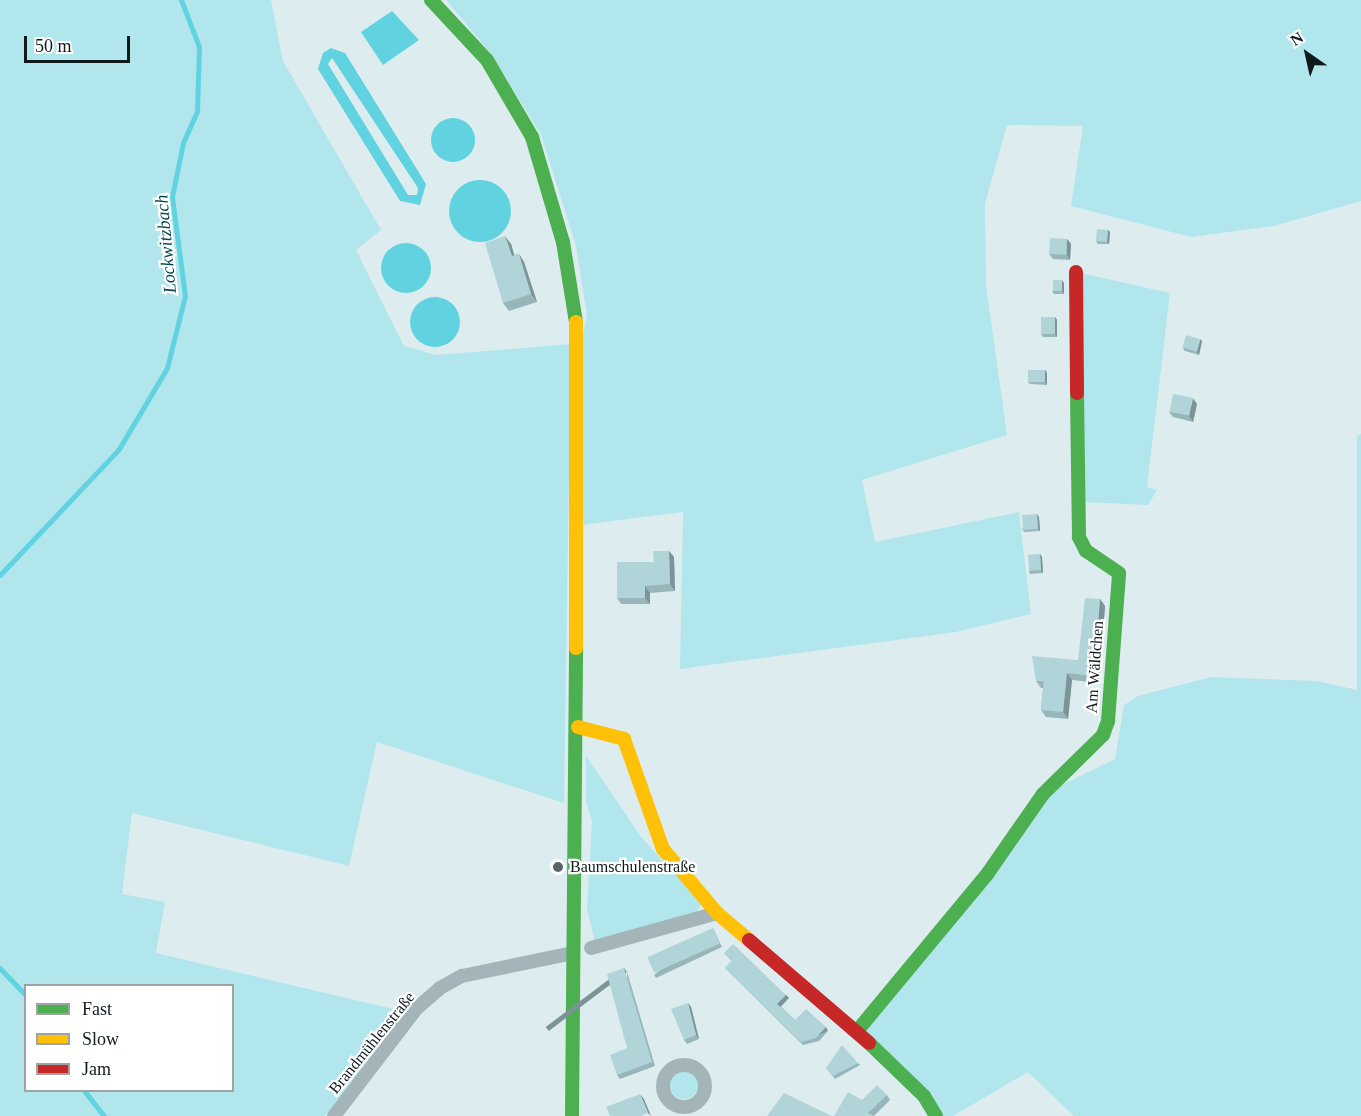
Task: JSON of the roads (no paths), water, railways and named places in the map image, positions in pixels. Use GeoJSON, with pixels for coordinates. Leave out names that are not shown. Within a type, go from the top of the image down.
{"type":"FeatureCollection","features":[{"type":"Feature","properties":{"kind":"street"},"geometry":{"type":"LineString","coordinates":[[431,0],[487,60],[532,137],[563,242],[580,350],[578,727],[572,1116]]}},
{"type":"Feature","properties":{"kind":"street","name":"Am Wäldchen"},"geometry":{"type":"LineString","coordinates":[[857,1031],[988,873],[1043,794],[1103,735],[1108,722],[1119,573],[1116,566],[1086,551],[1079,537],[1076,272]]}},
{"type":"Feature","properties":{"kind":"street"},"geometry":{"type":"LineString","coordinates":[[578,727],[624,740],[663,849],[717,913],[857,1031],[924,1096],[936,1116]]}},
{"type":"Feature","properties":{"kind":"street"},"geometry":{"type":"LineString","coordinates":[[591,948],[717,913]]}},
{"type":"Feature","properties":{"kind":"street","name":"Brandmühlenstraße"},"geometry":{"type":"LineString","coordinates":[[334,1116],[416,1009],[440,988],[474,973],[573,953]]}},
{"type":"Feature","properties":{"kind":"water"},"geometry":{"type":"Polygon","coordinates":[[[392,11],[419,40],[383,65],[361,32],[392,11]]]}},
{"type":"Feature","properties":{"kind":"water"},"geometry":{"type":"Polygon","coordinates":[[[331,48],[345,53],[426,184],[420,205],[400,201],[318,69],[323,53],[331,48]],[[332,58],[328,64],[408,195],[417,195],[418,188],[332,58]]]}},
{"type":"Feature","properties":{"kind":"water"},"geometry":{"type":"Polygon","coordinates":[[[453,118],[469,124],[475,140],[469,156],[453,162],[437,156],[431,140],[437,124],[453,118]]]}},
{"type":"Feature","properties":{"kind":"water"},"geometry":{"type":"Polygon","coordinates":[[[480,180],[497,185],[502,189],[506,194],[511,211],[506,228],[502,233],[497,237],[480,242],[463,237],[458,233],[454,228],[449,211],[454,194],[458,189],[463,185],[480,180]]]}},
{"type":"Feature","properties":{"kind":"water"},"geometry":{"type":"Polygon","coordinates":[[[406,243],[420,247],[427,254],[431,268],[427,282],[420,289],[406,293],[392,289],[385,282],[381,268],[385,254],[392,247],[406,243]]]}},
{"type":"Feature","properties":{"kind":"water"},"geometry":{"type":"Polygon","coordinates":[[[435,297],[444,299],[455,308],[460,322],[458,331],[449,342],[435,347],[426,345],[415,336],[410,322],[412,313],[421,302],[435,297]]]}},
{"type":"Feature","properties":{"kind":"waterway","name":"Lockwitzbach"},"geometry":{"type":"LineString","coordinates":[[0,575],[119,449],[167,368],[185,296],[172,197],[183,143],[197,111],[199,47],[181,0]]}},
{"type":"Feature","properties":{"kind":"waterway","name":"Lockwitzbach"},"geometry":{"type":"LineString","coordinates":[[0,968],[24,993]]}},
{"type":"Feature","properties":{"kind":"waterway","name":"Lockwitzbach"},"geometry":{"type":"LineString","coordinates":[[86,1092],[104,1116]]}},
{"type":"Feature","properties":{"kind":"place","name":"Baumschulenstraße"},"geometry":{"type":"Point","coordinates":[558,867]}}]}
